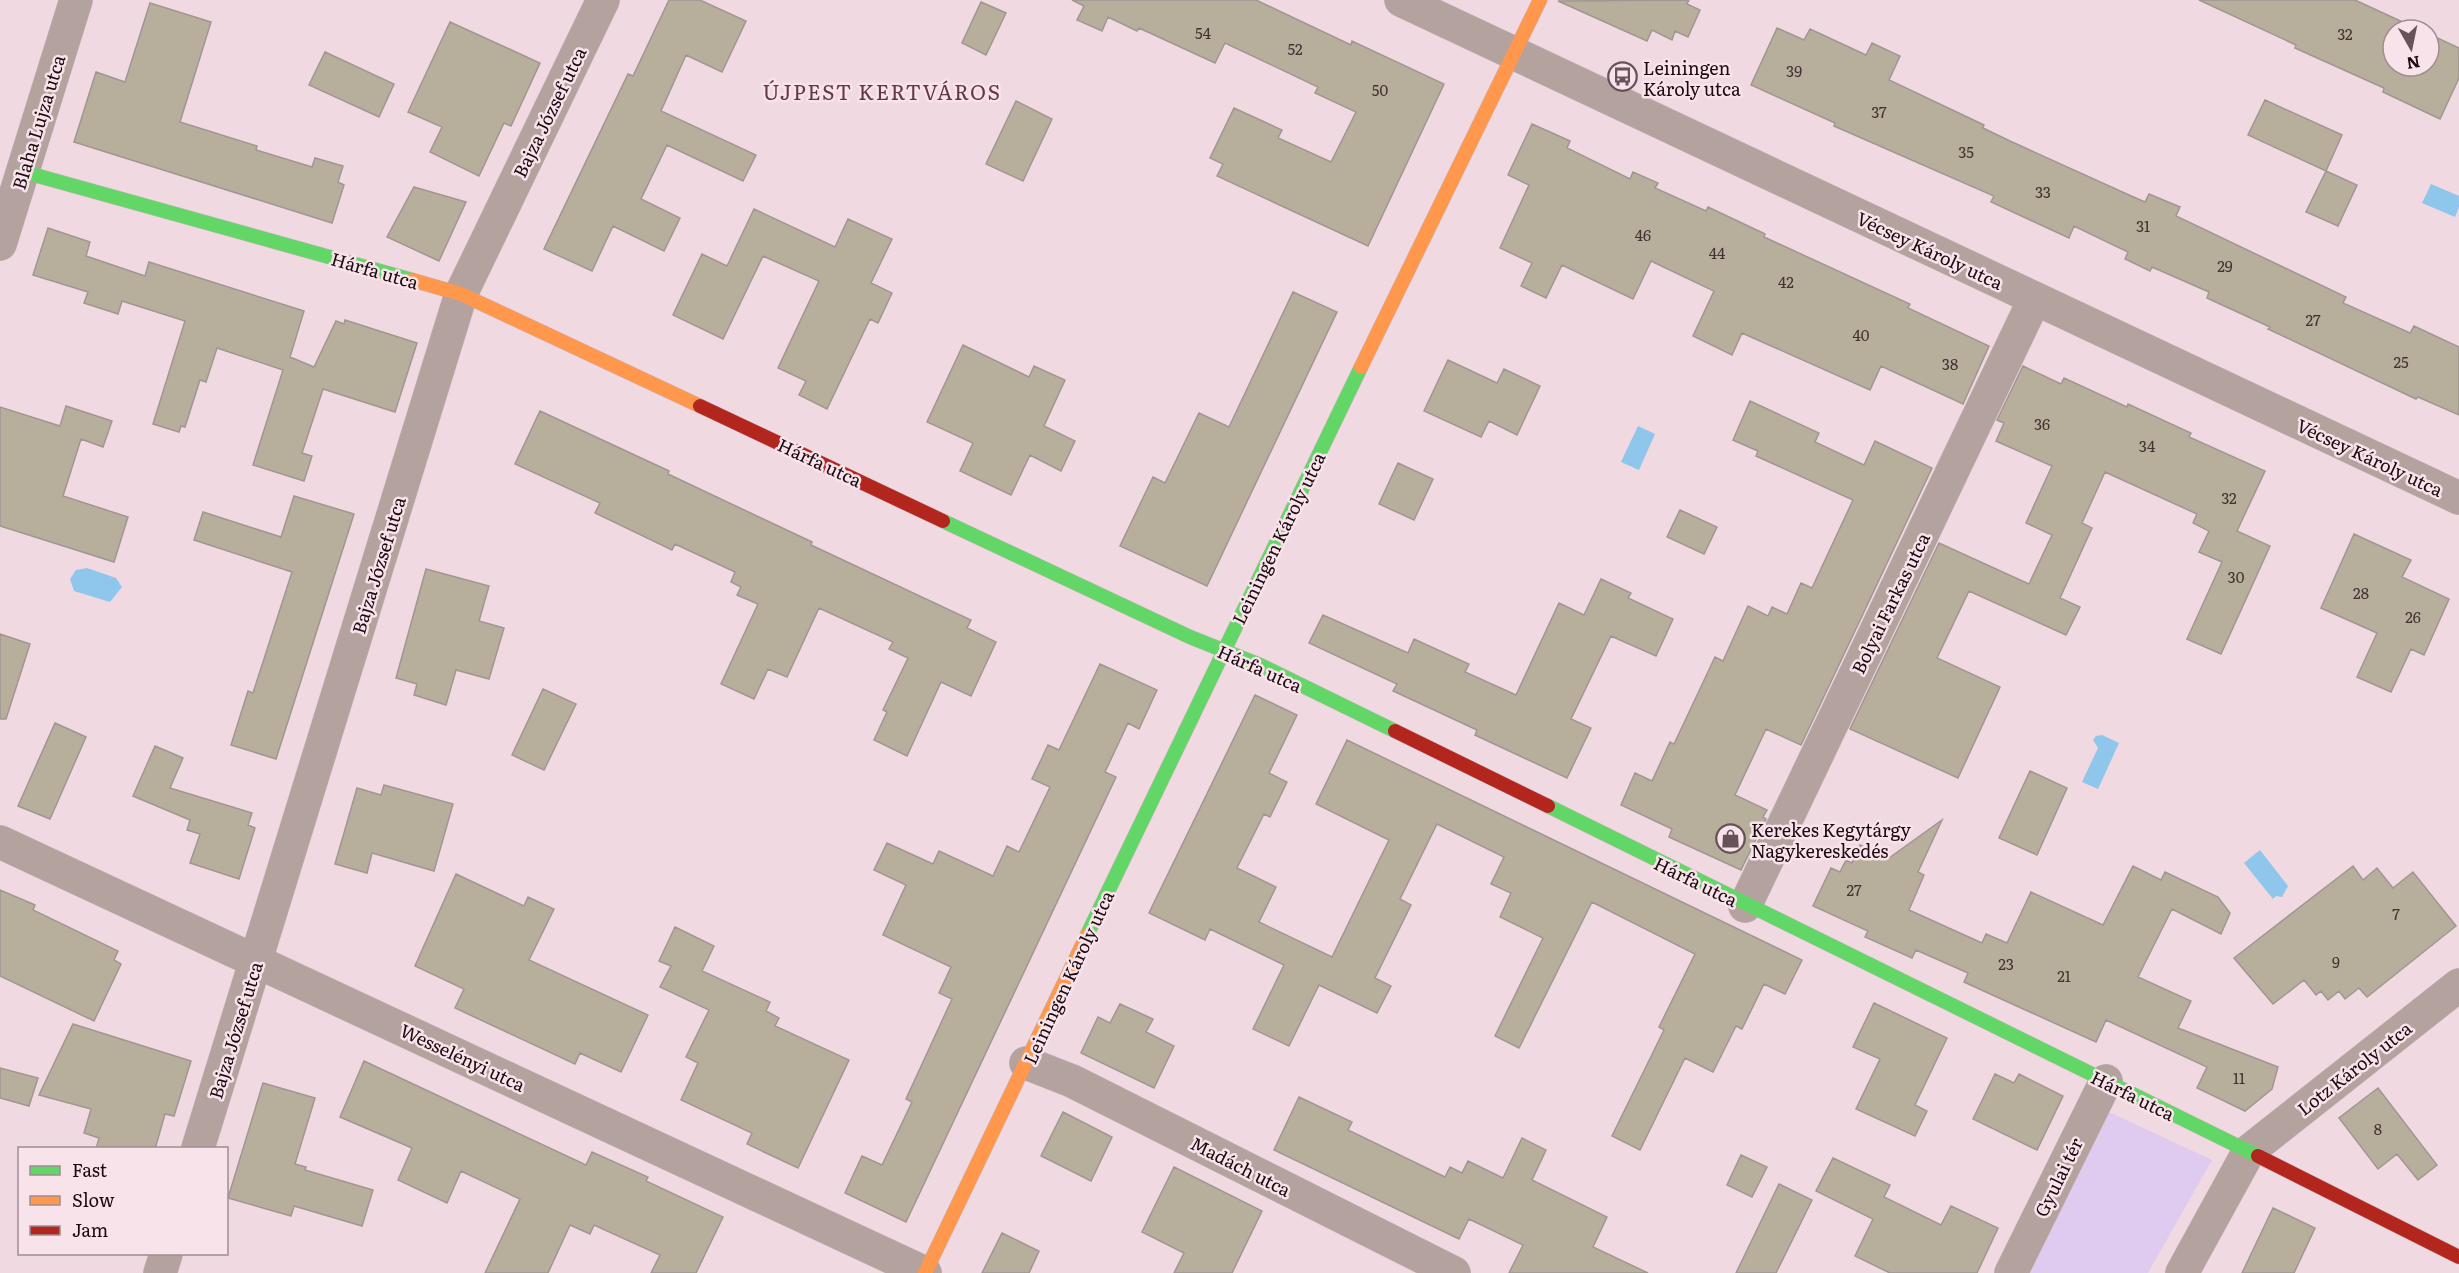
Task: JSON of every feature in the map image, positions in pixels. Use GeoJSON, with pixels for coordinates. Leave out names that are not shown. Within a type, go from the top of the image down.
{"type":"FeatureCollection","features":[{"type":"Feature","properties":{"kind":"street","name":"Blaha Lujza utca"},"geometry":{"type":"LineString","coordinates":[[0,244],[76,0]]}},
{"type":"Feature","properties":{"kind":"street","name":"Bajza József utca"},"geometry":{"type":"LineString","coordinates":[[199,1147],[461,294],[603,0]]}},
{"type":"Feature","properties":{"kind":"street","name":"Vécsey Károly utca"},"geometry":{"type":"LineString","coordinates":[[1401,0],[2034,300],[2459,498]]}},
{"type":"Feature","properties":{"kind":"street","name":"Leiningen Károly utca"},"geometry":{"type":"LineString","coordinates":[[925,1273],[1222,652],[1540,0]]}},
{"type":"Feature","properties":{"kind":"street","name":"Hárfa utca"},"geometry":{"type":"LineString","coordinates":[[24,172],[461,294],[1222,652],[1260,665],[2459,1257]]}},
{"type":"Feature","properties":{"kind":"street","name":"Bolyai Farkas utca"},"geometry":{"type":"LineString","coordinates":[[1745,906],[2034,300]]}},
{"type":"Feature","properties":{"kind":"street","name":"Wesselényi utca"},"geometry":{"type":"LineString","coordinates":[[0,842],[925,1273]]}},
{"type":"Feature","properties":{"kind":"street","name":"Lotz Károly utca"},"geometry":{"type":"LineString","coordinates":[[2248,1151],[2459,985]]}},
{"type":"Feature","properties":{"kind":"street","name":"Madách utca"},"geometry":{"type":"LineString","coordinates":[[1026,1064],[1072,1081],[1454,1273]]}},
{"type":"Feature","properties":{"kind":"street","name":"Gyulai tér"},"geometry":{"type":"LineString","coordinates":[[2011,1273],[2106,1081]]}},
{"type":"Feature","properties":{"kind":"street"},"geometry":{"type":"LineString","coordinates":[[2182,1273],[2248,1151]]}},
{"type":"Feature","properties":{"kind":"street"},"geometry":{"type":"LineString","coordinates":[[160,1273],[166,1255]]}},
{"type":"Feature","properties":{"kind":"shaded area"},"geometry":{"type":"Polygon","coordinates":[[[2107,1111],[2212,1160],[2148,1273],[2024,1273],[2107,1111]]]}},
{"type":"Feature","properties":{"kind":"water"},"geometry":{"type":"Polygon","coordinates":[[[2431,184],[2459,196],[2459,207],[2455,217],[2422,203],[2431,184]]]}},
{"type":"Feature","properties":{"kind":"water"},"geometry":{"type":"Polygon","coordinates":[[[1638,426],[1655,434],[1639,470],[1621,462],[1638,426]]]}},
{"type":"Feature","properties":{"kind":"water"},"geometry":{"type":"Polygon","coordinates":[[[87,568],[116,578],[122,587],[110,602],[74,591],[70,579],[76,570],[87,568]]]}},
{"type":"Feature","properties":{"kind":"water"},"geometry":{"type":"Polygon","coordinates":[[[2102,735],[2119,743],[2098,789],[2082,782],[2098,748],[2093,740],[2096,736],[2102,735]]]}},
{"type":"Feature","properties":{"kind":"water"},"geometry":{"type":"Polygon","coordinates":[[[2260,850],[2288,886],[2282,897],[2276,896],[2273,899],[2244,863],[2260,850]]]}},
{"type":"Feature","properties":{"kind":"building"},"geometry":{"type":"Polygon","coordinates":[[[669,0],[700,0],[746,21],[722,72],[686,55],[661,111],[756,155],[743,181],[667,145],[641,199],[680,218],[664,251],[613,226],[592,271],[544,249],[628,74],[633,76],[669,0]]]}},
{"type":"Feature","properties":{"kind":"building"},"geometry":{"type":"Polygon","coordinates":[[[1072,0],[1256,0],[1351,45],[1352,41],[1444,84],[1368,246],[1217,176],[1223,164],[1210,158],[1234,108],[1282,130],[1278,138],[1331,162],[1356,112],[1315,93],[1318,87],[1225,43],[1215,63],[1139,28],[1137,31],[1108,17],[1102,31],[1077,20],[1084,6],[1072,0]]]}},
{"type":"Feature","properties":{"kind":"building"},"geometry":{"type":"Polygon","coordinates":[[[1689,0],[1687,4],[1700,10],[1688,37],[1675,31],[1672,40],[1652,30],[1647,41],[1558,1],[1689,0]]]}},
{"type":"Feature","properties":{"kind":"building"},"geometry":{"type":"Polygon","coordinates":[[[2199,0],[2355,0],[2394,18],[2381,18],[2381,78],[2441,78],[2441,40],[2459,48],[2459,78],[2440,119],[2383,92],[2384,88],[2295,48],[2296,45],[2199,0]]]}},
{"type":"Feature","properties":{"kind":"building"},"geometry":{"type":"Polygon","coordinates":[[[981,2],[1006,13],[986,55],[962,43],[981,2]]]}},
{"type":"Feature","properties":{"kind":"building"},"geometry":{"type":"Polygon","coordinates":[[[150,3],[211,22],[180,122],[257,146],[256,150],[312,167],[315,158],[343,166],[338,182],[344,185],[332,223],[74,142],[96,72],[125,82],[150,3]]]}},
{"type":"Feature","properties":{"kind":"building"},"geometry":{"type":"Polygon","coordinates":[[[450,22],[540,63],[511,126],[504,123],[479,176],[430,152],[442,127],[408,112],[450,22]]]}},
{"type":"Feature","properties":{"kind":"building"},"geometry":{"type":"Polygon","coordinates":[[[1777,28],[1804,40],[1810,29],[1866,55],[1872,43],[1900,56],[1889,80],[1984,125],[1983,128],[2010,141],[2145,202],[2149,194],[2180,207],[2176,216],[2346,297],[2343,303],[2410,333],[2414,326],[2459,347],[2459,415],[2418,397],[2416,399],[2268,329],[2270,327],[2207,298],[2209,292],[2152,267],[2150,271],[2125,259],[2128,252],[2074,226],[2069,238],[1991,202],[1994,196],[1834,126],[1835,123],[1751,85],[1777,28]]]}},
{"type":"Feature","properties":{"kind":"building"},"geometry":{"type":"Polygon","coordinates":[[[325,52],[394,84],[379,117],[309,85],[325,52]]]}},
{"type":"Feature","properties":{"kind":"building"},"geometry":{"type":"Polygon","coordinates":[[[2265,100],[2342,135],[2326,171],[2248,135],[2265,100]]]}},
{"type":"Feature","properties":{"kind":"building"},"geometry":{"type":"Polygon","coordinates":[[[1016,101],[1052,119],[1023,181],[986,164],[1016,101]]]}},
{"type":"Feature","properties":{"kind":"building"},"geometry":{"type":"Polygon","coordinates":[[[1532,124],[1570,141],[1567,148],[1630,179],[1633,172],[1658,183],[1655,188],[1706,211],[1708,207],[1765,234],[1764,237],[1910,304],[1908,308],[1989,346],[1963,404],[1881,366],[1870,390],[1742,333],[1732,355],[1693,336],[1714,291],[1651,261],[1633,299],[1562,265],[1546,298],[1521,286],[1532,263],[1500,248],[1529,185],[1508,175],[1532,124]]]}},
{"type":"Feature","properties":{"kind":"building"},"geometry":{"type":"Polygon","coordinates":[[[2326,171],[2357,185],[2338,226],[2306,212],[2326,171]]]}},
{"type":"Feature","properties":{"kind":"building"},"geometry":{"type":"Polygon","coordinates":[[[414,187],[466,202],[439,261],[387,237],[414,187]]]}},
{"type":"Feature","properties":{"kind":"building"},"geometry":{"type":"Polygon","coordinates":[[[754,209],[835,247],[848,219],[892,239],[871,283],[892,293],[878,323],[870,319],[827,409],[799,395],[806,381],[778,368],[819,281],[763,256],[723,339],[673,315],[702,254],[727,266],[754,209]]]}},
{"type":"Feature","properties":{"kind":"building"},"geometry":{"type":"Polygon","coordinates":[[[48,228],[90,242],[86,256],[145,276],[149,262],[304,311],[290,357],[314,367],[336,321],[344,324],[345,320],[417,343],[395,412],[323,389],[302,453],[312,456],[304,481],[253,465],[283,370],[217,348],[206,382],[200,380],[185,427],[181,426],[179,432],[153,424],[185,321],[122,301],[118,314],[84,303],[88,292],[33,275],[48,228]]]}},
{"type":"Feature","properties":{"kind":"building"},"geometry":{"type":"Polygon","coordinates":[[[1293,292],[1337,312],[1207,586],[1120,546],[1153,477],[1165,483],[1199,413],[1229,427],[1293,292]]]}},
{"type":"Feature","properties":{"kind":"building"},"geometry":{"type":"Polygon","coordinates":[[[963,345],[1029,377],[1034,366],[1065,380],[1044,426],[1075,441],[1061,471],[1030,455],[1011,495],[960,471],[973,443],[927,422],[963,345]]]}},
{"type":"Feature","properties":{"kind":"building"},"geometry":{"type":"Polygon","coordinates":[[[1448,360],[1497,383],[1504,369],[1540,386],[1517,435],[1489,421],[1481,437],[1424,411],[1448,360]]]}},
{"type":"Feature","properties":{"kind":"building"},"geometry":{"type":"Polygon","coordinates":[[[2023,366],[2061,384],[2064,378],[2127,407],[2128,404],[2191,433],[2189,437],[2265,471],[2237,531],[2270,546],[2221,654],[2187,639],[2222,562],[2199,552],[2209,531],[2193,523],[2197,514],[2105,472],[2082,523],[2092,528],[2060,598],[2080,607],[2066,635],[1969,591],[1937,658],[2000,687],[1958,778],[1850,729],[1939,543],[2029,584],[2052,535],[2026,523],[2052,466],[1996,441],[2004,423],[1997,420],[2023,366]]]}},
{"type":"Feature","properties":{"kind":"building"},"geometry":{"type":"Polygon","coordinates":[[[1750,401],[1819,433],[1815,442],[1864,465],[1875,441],[1932,468],[1801,745],[1766,729],[1735,795],[1767,810],[1763,817],[1766,819],[1741,870],[1669,837],[1672,829],[1621,805],[1635,773],[1652,781],[1670,742],[1674,744],[1715,657],[1723,661],[1748,606],[1768,616],[1772,607],[1787,614],[1801,583],[1812,588],[1853,500],[1756,456],[1758,451],[1733,440],[1750,401]]]}},
{"type":"Feature","properties":{"kind":"building"},"geometry":{"type":"Polygon","coordinates":[[[66,406],[112,421],[103,447],[81,439],[63,496],[128,517],[114,562],[0,526],[0,407],[60,426],[66,406]]]}},
{"type":"Feature","properties":{"kind":"building"},"geometry":{"type":"Polygon","coordinates":[[[540,411],[669,471],[668,474],[812,542],[811,545],[971,620],[967,628],[996,642],[971,696],[941,682],[907,756],[874,740],[887,712],[883,710],[908,658],[889,649],[893,642],[819,608],[787,677],[768,669],[754,699],[721,684],[758,604],[737,595],[741,587],[731,582],[735,572],[675,544],[672,550],[595,513],[600,503],[515,464],[540,411]]]}},
{"type":"Feature","properties":{"kind":"building"},"geometry":{"type":"Polygon","coordinates":[[[1398,463],[1433,479],[1414,520],[1379,504],[1398,463]]]}},
{"type":"Feature","properties":{"kind":"building"},"geometry":{"type":"Polygon","coordinates":[[[294,496],[354,514],[276,759],[231,745],[248,691],[253,693],[292,572],[194,540],[203,512],[281,537],[294,496]]]}},
{"type":"Feature","properties":{"kind":"building"},"geometry":{"type":"Polygon","coordinates":[[[1680,510],[1717,527],[1704,554],[1667,537],[1680,510]]]}},
{"type":"Feature","properties":{"kind":"building"},"geometry":{"type":"Polygon","coordinates":[[[2354,534],[2411,560],[2402,577],[2449,599],[2424,655],[2411,649],[2391,692],[2357,677],[2377,633],[2321,608],[2354,534]]]}},
{"type":"Feature","properties":{"kind":"building"},"geometry":{"type":"Polygon","coordinates":[[[426,569],[489,586],[479,621],[504,628],[489,679],[456,670],[446,705],[414,695],[417,684],[396,678],[426,569]]]}},
{"type":"Feature","properties":{"kind":"building"},"geometry":{"type":"Polygon","coordinates":[[[1601,579],[1631,593],[1628,598],[1673,619],[1656,656],[1611,636],[1571,719],[1591,728],[1567,778],[1475,735],[1477,730],[1393,691],[1397,684],[1309,643],[1323,615],[1408,653],[1414,639],[1469,664],[1465,672],[1516,695],[1559,603],[1584,615],[1601,579]]]}},
{"type":"Feature","properties":{"kind":"building"},"geometry":{"type":"Polygon","coordinates":[[[0,634],[30,644],[6,719],[0,719],[0,634]]]}},
{"type":"Feature","properties":{"kind":"building"},"geometry":{"type":"Polygon","coordinates":[[[1100,664],[1157,690],[1139,729],[1128,723],[1105,772],[1116,777],[906,1222],[845,1193],[862,1156],[882,1165],[912,1102],[906,1099],[952,999],[939,993],[951,967],[883,935],[906,885],[874,870],[887,843],[933,864],[939,851],[993,876],[1007,846],[1019,852],[1050,787],[1032,779],[1048,745],[1059,750],[1100,664]]]}},
{"type":"Feature","properties":{"kind":"building"},"geometry":{"type":"Polygon","coordinates":[[[543,689],[576,704],[544,770],[512,755],[543,689]]]}},
{"type":"Feature","properties":{"kind":"building"},"geometry":{"type":"Polygon","coordinates":[[[1255,695],[1297,715],[1269,773],[1287,782],[1270,817],[1264,814],[1237,868],[1276,887],[1259,922],[1332,957],[1389,840],[1316,804],[1347,740],[1802,960],[1785,994],[1764,984],[1742,1029],[1736,1026],[1713,1072],[1685,1058],[1640,1150],[1612,1136],[1664,1030],[1659,1027],[1695,954],[1592,902],[1519,1048],[1495,1036],[1543,938],[1500,917],[1511,893],[1491,884],[1504,857],[1437,824],[1400,899],[1411,905],[1375,978],[1391,986],[1377,1013],[1319,985],[1289,1046],[1253,1029],[1284,965],[1210,929],[1205,940],[1149,913],[1255,695]]]}},
{"type":"Feature","properties":{"kind":"building"},"geometry":{"type":"Polygon","coordinates":[[[55,723],[86,737],[50,819],[18,806],[55,723]]]}},
{"type":"Feature","properties":{"kind":"building"},"geometry":{"type":"Polygon","coordinates":[[[155,746],[183,758],[170,788],[252,813],[248,825],[255,828],[239,879],[190,863],[200,834],[187,830],[190,820],[133,796],[155,746]]]}},
{"type":"Feature","properties":{"kind":"building"},"geometry":{"type":"Polygon","coordinates":[[[2030,771],[2067,788],[2037,855],[1999,838],[2030,771]]]}},
{"type":"Feature","properties":{"kind":"building"},"geometry":{"type":"Polygon","coordinates":[[[384,785],[453,804],[434,871],[372,853],[367,873],[335,864],[357,788],[381,795],[384,785]]]}},
{"type":"Feature","properties":{"kind":"building"},"geometry":{"type":"Polygon","coordinates":[[[1942,820],[1918,872],[1924,875],[1909,910],[1982,943],[1986,934],[2007,943],[2031,892],[2103,925],[2133,866],[2161,880],[2165,872],[2218,897],[2230,913],[2221,934],[2172,909],[2138,977],[2191,1001],[2178,1028],[2278,1067],[2272,1089],[2245,1111],[2197,1088],[2207,1067],[2106,1020],[2096,1042],[1964,982],[1968,973],[1916,950],[1912,958],[1865,937],[1868,931],[1813,906],[1831,868],[1840,872],[1846,860],[1852,863],[1860,845],[1889,858],[1942,820]]]}},
{"type":"Feature","properties":{"kind":"building"},"geometry":{"type":"Polygon","coordinates":[[[2353,866],[2363,880],[2377,868],[2393,888],[2413,872],[2456,926],[2367,997],[2359,988],[2345,999],[2339,991],[2328,1000],[2321,991],[2316,995],[2304,980],[2273,1004],[2234,958],[2353,866]]]}},
{"type":"Feature","properties":{"kind":"building"},"geometry":{"type":"Polygon","coordinates":[[[456,874],[524,906],[528,897],[554,909],[529,960],[648,1015],[621,1072],[580,1053],[575,1064],[455,1008],[464,989],[415,966],[456,874]]]}},
{"type":"Feature","properties":{"kind":"building"},"geometry":{"type":"Polygon","coordinates":[[[0,890],[35,905],[33,910],[118,951],[114,960],[121,964],[94,1021],[0,976],[0,890]]]}},
{"type":"Feature","properties":{"kind":"building"},"geometry":{"type":"Polygon","coordinates":[[[675,927],[714,946],[702,971],[770,1002],[766,1011],[779,1018],[775,1026],[849,1060],[798,1168],[747,1144],[752,1133],[681,1100],[698,1063],[686,1057],[709,1010],[660,987],[671,966],[659,961],[675,927]]]}},
{"type":"Feature","properties":{"kind":"building"},"geometry":{"type":"Polygon","coordinates":[[[1874,1003],[1947,1038],[1915,1105],[1927,1111],[1915,1136],[1856,1109],[1880,1059],[1853,1047],[1874,1003]]]}},
{"type":"Feature","properties":{"kind":"building"},"geometry":{"type":"Polygon","coordinates":[[[1120,1004],[1153,1019],[1146,1032],[1174,1046],[1154,1088],[1081,1053],[1098,1017],[1110,1023],[1120,1004]]]}},
{"type":"Feature","properties":{"kind":"building"},"geometry":{"type":"Polygon","coordinates":[[[73,1024],[191,1061],[174,1116],[165,1114],[156,1147],[97,1147],[99,1138],[84,1133],[91,1109],[39,1095],[73,1024]]]}},
{"type":"Feature","properties":{"kind":"building"},"geometry":{"type":"Polygon","coordinates":[[[364,1061],[586,1165],[592,1152],[648,1177],[646,1181],[723,1217],[696,1273],[651,1273],[660,1255],[594,1225],[590,1234],[570,1225],[548,1273],[485,1273],[520,1199],[461,1171],[447,1203],[398,1180],[412,1148],[340,1117],[364,1061]]]}},
{"type":"Feature","properties":{"kind":"building"},"geometry":{"type":"Polygon","coordinates":[[[0,1068],[38,1078],[29,1106],[0,1098],[0,1068]]]}},
{"type":"Feature","properties":{"kind":"building"},"geometry":{"type":"Polygon","coordinates":[[[1995,1074],[2014,1083],[2019,1074],[2063,1096],[2037,1150],[1973,1119],[1995,1074]]]}},
{"type":"Feature","properties":{"kind":"building"},"geometry":{"type":"Polygon","coordinates":[[[263,1083],[315,1098],[295,1164],[306,1167],[305,1170],[373,1190],[362,1226],[294,1206],[291,1216],[228,1198],[263,1083]]]}},
{"type":"Feature","properties":{"kind":"building"},"geometry":{"type":"Polygon","coordinates":[[[2378,1088],[2437,1165],[2418,1180],[2397,1154],[2378,1169],[2339,1118],[2378,1088]]]}},
{"type":"Feature","properties":{"kind":"building"},"geometry":{"type":"Polygon","coordinates":[[[1299,1097],[1352,1122],[1348,1130],[1445,1177],[1450,1167],[1462,1173],[1468,1161],[1503,1178],[1522,1138],[1546,1150],[1532,1180],[1607,1217],[1593,1247],[1648,1273],[1509,1273],[1523,1245],[1469,1219],[1459,1239],[1274,1150],[1299,1097]]]}},
{"type":"Feature","properties":{"kind":"building"},"geometry":{"type":"Polygon","coordinates":[[[1063,1112],[1112,1137],[1091,1181],[1041,1156],[1063,1112]]]}},
{"type":"Feature","properties":{"kind":"building"},"geometry":{"type":"Polygon","coordinates":[[[1741,1155],[1767,1167],[1752,1197],[1727,1185],[1741,1155]]]}},
{"type":"Feature","properties":{"kind":"building"},"geometry":{"type":"Polygon","coordinates":[[[1833,1158],[1890,1185],[1884,1197],[1941,1225],[1951,1206],[1998,1228],[1977,1273],[1890,1273],[1855,1256],[1873,1219],[1816,1191],[1833,1158]]]}},
{"type":"Feature","properties":{"kind":"building"},"geometry":{"type":"Polygon","coordinates":[[[1174,1167],[1262,1211],[1232,1273],[1174,1273],[1184,1253],[1142,1232],[1174,1167]]]}},
{"type":"Feature","properties":{"kind":"building"},"geometry":{"type":"Polygon","coordinates":[[[1779,1184],[1812,1200],[1776,1273],[1736,1273],[1779,1184]]]}},
{"type":"Feature","properties":{"kind":"building"},"geometry":{"type":"Polygon","coordinates":[[[2273,1208],[2315,1228],[2294,1273],[2242,1273],[2273,1208]]]}},
{"type":"Feature","properties":{"kind":"building"},"geometry":{"type":"Polygon","coordinates":[[[1002,1233],[1039,1251],[1029,1273],[982,1273],[1002,1233]]]}},
{"type":"Feature","properties":{"kind":"traffic: fast"},"geometry":{"type":"LineString","coordinates":[[24,172],[412,280]]}},
{"type":"Feature","properties":{"kind":"traffic: fast"},"geometry":{"type":"LineString","coordinates":[[1087,935],[1361,367]]}},
{"type":"Feature","properties":{"kind":"traffic: fast"},"geometry":{"type":"LineString","coordinates":[[943,521],[1190,637],[1260,665],[1395,731]]}},
{"type":"Feature","properties":{"kind":"traffic: fast"},"geometry":{"type":"LineString","coordinates":[[1548,806],[2258,1156]]}},
{"type":"Feature","properties":{"kind":"traffic: slow"},"geometry":{"type":"LineString","coordinates":[[1361,367],[1540,0]]}},
{"type":"Feature","properties":{"kind":"traffic: slow"},"geometry":{"type":"LineString","coordinates":[[412,280],[461,294],[700,406]]}},
{"type":"Feature","properties":{"kind":"traffic: slow"},"geometry":{"type":"LineString","coordinates":[[925,1273],[1087,935]]}},
{"type":"Feature","properties":{"kind":"traffic: jam"},"geometry":{"type":"LineString","coordinates":[[700,406],[943,521]]}},
{"type":"Feature","properties":{"kind":"traffic: jam"},"geometry":{"type":"LineString","coordinates":[[1395,731],[1548,806]]}},
{"type":"Feature","properties":{"kind":"traffic: jam"},"geometry":{"type":"LineString","coordinates":[[2258,1156],[2459,1257]]}},
{"type":"Feature","properties":{"kind":"place","name":"Leiningen Károly utca"},"geometry":{"type":"Point","coordinates":[1622,77]}},
{"type":"Feature","properties":{"kind":"place","name":"Kerekes Kegytárgy Nagykereskedés"},"geometry":{"type":"Point","coordinates":[1730,839]}},
{"type":"Feature","properties":{"kind":"district","name":"ÚJPEST KERTVÁROS"},"geometry":{"type":"Point","coordinates":[882,90]}}]}
